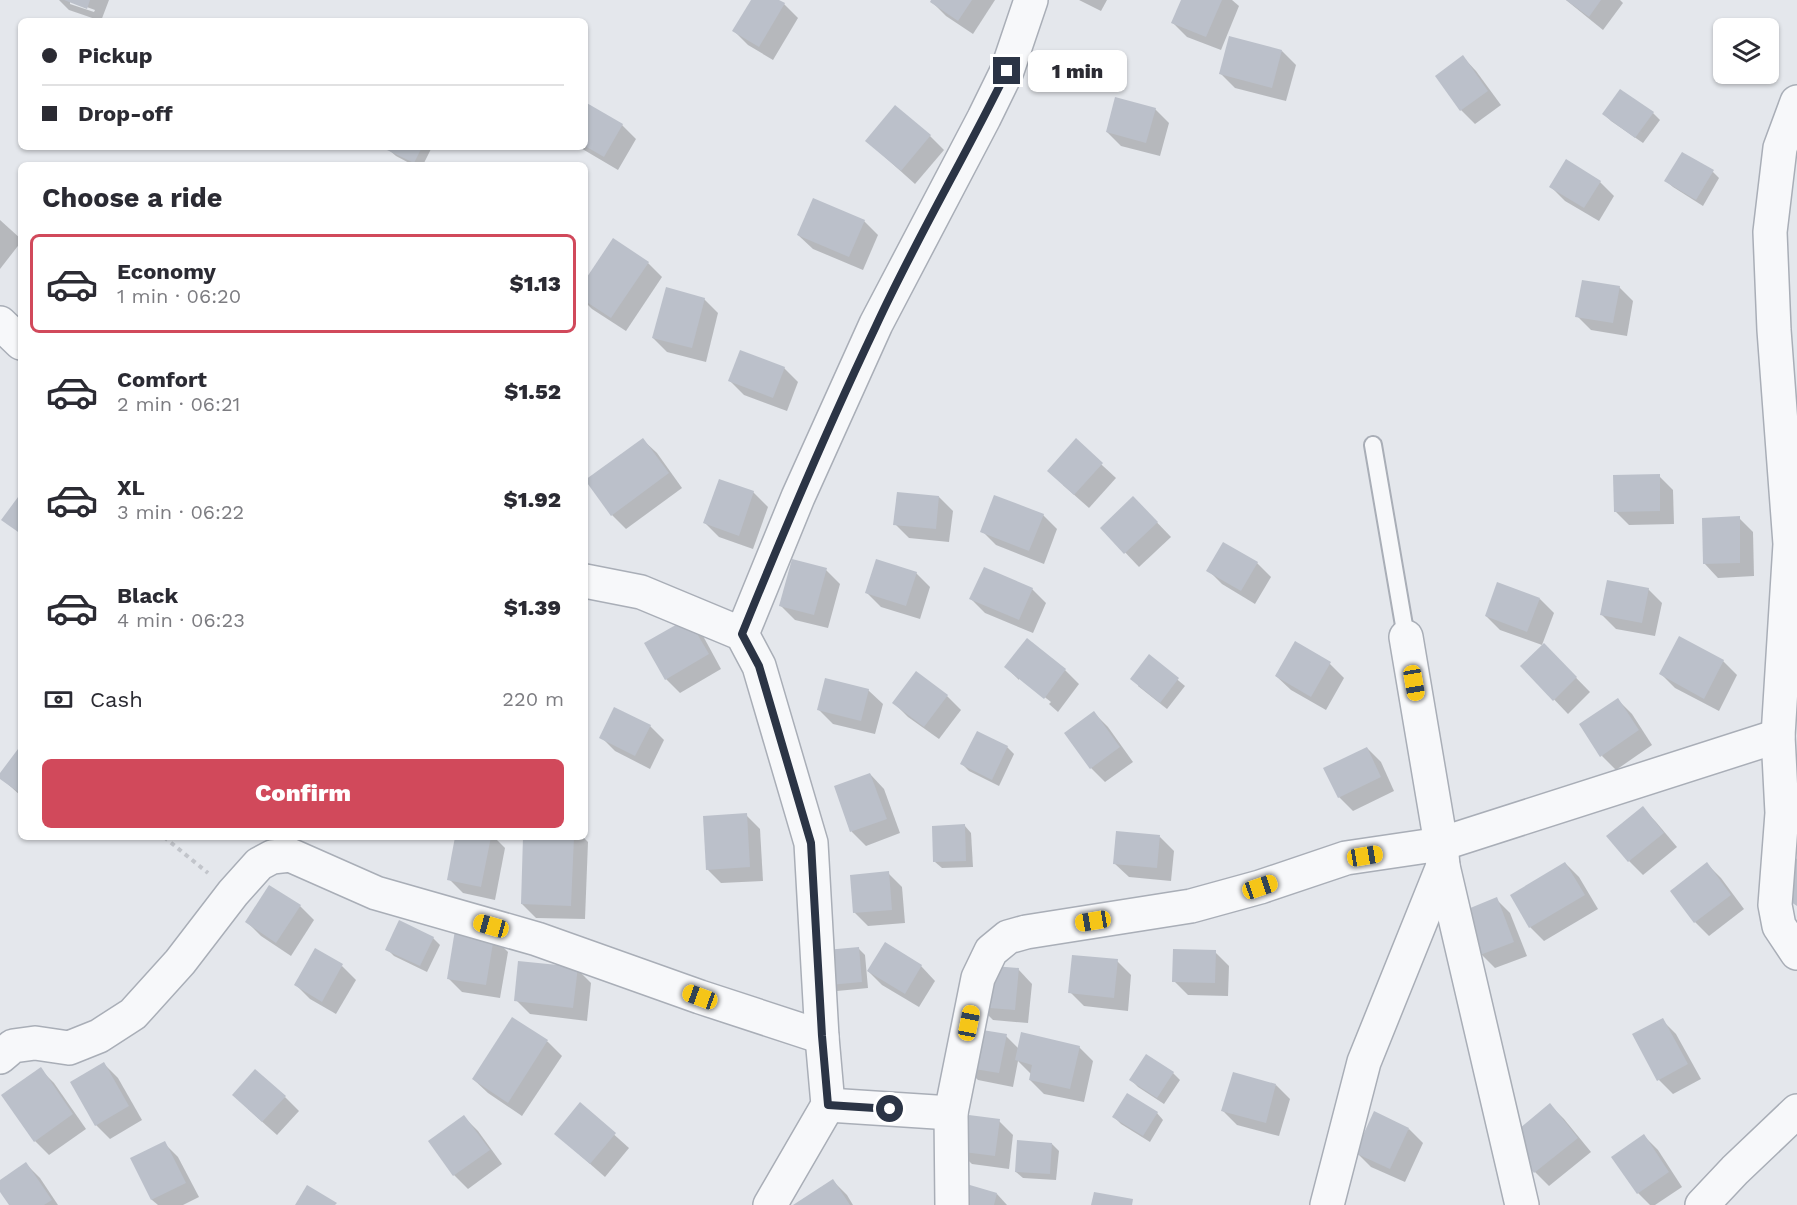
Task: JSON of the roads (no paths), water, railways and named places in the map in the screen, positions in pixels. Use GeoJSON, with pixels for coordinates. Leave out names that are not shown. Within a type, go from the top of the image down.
{"type":"FeatureCollection","features":[{"type":"Feature","properties":{"kind":"street"},"geometry":{"type":"LineString","coordinates":[[742,634],[798,497],[876,324],[1007,71],[1031,0]]}},
{"type":"Feature","properties":{"kind":"street"},"geometry":{"type":"LineString","coordinates":[[1797,102],[1780,148],[1770,232],[1774,330],[1790,544],[1778,736],[1782,813],[1775,905],[1779,926],[1797,953]]}},
{"type":"Feature","properties":{"kind":"street"},"geometry":{"type":"LineString","coordinates":[[0,323],[18,340]]}},
{"type":"Feature","properties":{"kind":"street"},"geometry":{"type":"LineString","coordinates":[[588,582],[641,592],[742,634],[759,666],[811,843],[828,1105],[770,1205]]}},
{"type":"Feature","properties":{"kind":"street"},"geometry":{"type":"LineString","coordinates":[[1406,638],[1442,855],[1522,1205]]}},
{"type":"Feature","properties":{"kind":"street"},"geometry":{"type":"LineString","coordinates":[[952,1205],[951,1113],[978,978],[991,951],[1008,937],[1026,932],[1191,906],[1260,887],[1346,858],[1442,855],[1778,736]]}},
{"type":"Feature","properties":{"kind":"street"},"geometry":{"type":"LineString","coordinates":[[0,1057],[13,1046],[35,1043],[69,1048],[99,1035],[133,1014],[180,962],[233,893],[260,864],[272,857],[290,855],[376,893],[537,939],[700,997],[822,1036]]}},
{"type":"Feature","properties":{"kind":"street"},"geometry":{"type":"LineString","coordinates":[[1327,1205],[1364,1062],[1442,855]]}},
{"type":"Feature","properties":{"kind":"street"},"geometry":{"type":"LineString","coordinates":[[828,1105],[951,1113]]}},
{"type":"Feature","properties":{"kind":"street"},"geometry":{"type":"LineString","coordinates":[[1702,1205],[1797,1111]]}},
{"type":"Feature","properties":{"kind":"lane"},"geometry":{"type":"LineString","coordinates":[[1373,444],[1406,638]]}}]}
